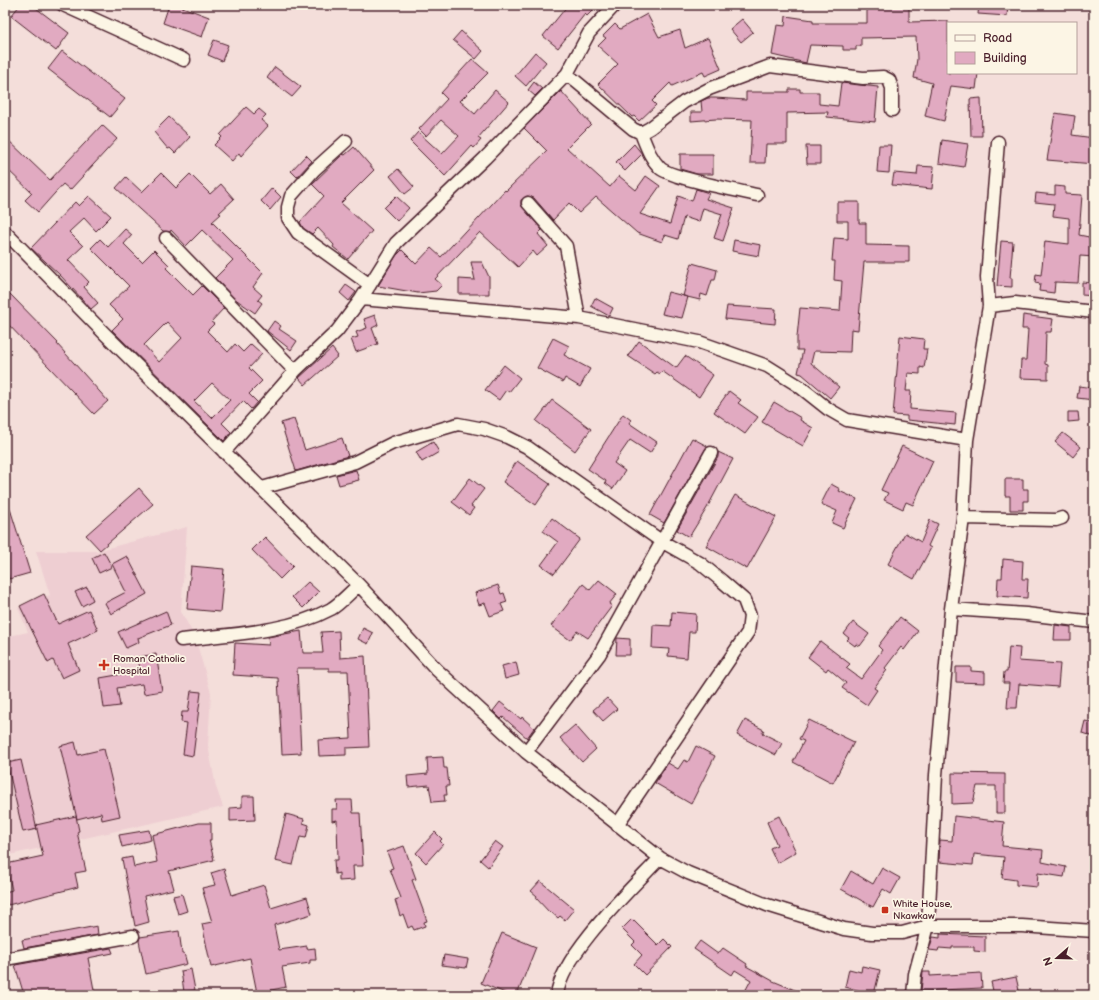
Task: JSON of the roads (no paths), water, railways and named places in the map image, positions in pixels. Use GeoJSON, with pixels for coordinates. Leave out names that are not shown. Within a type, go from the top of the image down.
{"type":"FeatureCollection","features":[{"type":"Feature","properties":{"kind":"street"},"geometry":{"type":"LineString","coordinates":[[63,5],[184,60]]}},
{"type":"Feature","properties":{"kind":"street"},"geometry":{"type":"LineString","coordinates":[[224,452],[295,371],[338,331],[362,299],[396,243],[485,158],[567,74],[589,33],[615,5]]}},
{"type":"Feature","properties":{"kind":"street"},"geometry":{"type":"LineString","coordinates":[[641,133],[650,128],[684,102],[709,89],[770,66],[847,77],[884,77],[889,80],[892,88],[892,110]]}},
{"type":"Feature","properties":{"kind":"street"},"geometry":{"type":"LineString","coordinates":[[567,74],[633,129],[641,133],[652,158],[661,169],[684,178],[757,195]]}},
{"type":"Feature","properties":{"kind":"street"},"geometry":{"type":"LineString","coordinates":[[346,141],[314,170],[291,196],[288,207],[288,218],[298,233],[370,286]]}},
{"type":"Feature","properties":{"kind":"street"},"geometry":{"type":"LineString","coordinates":[[913,995],[915,974],[928,926],[936,775],[951,609],[963,518],[967,440],[989,306],[987,277],[998,142]]}},
{"type":"Feature","properties":{"kind":"street"},"geometry":{"type":"LineString","coordinates":[[528,203],[566,246],[580,318]]}},
{"type":"Feature","properties":{"kind":"street"},"geometry":{"type":"LineString","coordinates":[[5,232],[44,273],[359,585],[437,670],[526,752],[660,858],[688,873],[767,905],[844,929],[902,934],[928,926],[1022,926],[1094,931]]}},
{"type":"Feature","properties":{"kind":"street"},"geometry":{"type":"LineString","coordinates":[[166,238],[295,371]]}},
{"type":"Feature","properties":{"kind":"street"},"geometry":{"type":"LineString","coordinates":[[362,299],[580,318],[699,342],[767,366],[799,386],[828,409],[847,420],[967,440]]}},
{"type":"Feature","properties":{"kind":"street"},"geometry":{"type":"LineString","coordinates":[[989,306],[1015,303],[1094,312]]}},
{"type":"Feature","properties":{"kind":"street"},"geometry":{"type":"LineString","coordinates":[[262,488],[355,462],[393,443],[458,424],[484,428],[527,447],[661,541],[700,563],[744,600],[750,616],[748,632],[617,825]]}},
{"type":"Feature","properties":{"kind":"street"},"geometry":{"type":"LineString","coordinates":[[526,752],[599,655],[711,453]]}},
{"type":"Feature","properties":{"kind":"street"},"geometry":{"type":"LineString","coordinates":[[963,518],[1056,520],[1062,518]]}},
{"type":"Feature","properties":{"kind":"street"},"geometry":{"type":"LineString","coordinates":[[181,640],[276,628],[303,621],[332,608],[359,585]]}},
{"type":"Feature","properties":{"kind":"street"},"geometry":{"type":"LineString","coordinates":[[951,609],[1026,614],[1094,622]]}},
{"type":"Feature","properties":{"kind":"street"},"geometry":{"type":"LineString","coordinates":[[556,995],[563,973],[570,960],[608,914],[660,858]]}},
{"type":"Feature","properties":{"kind":"street"},"geometry":{"type":"LineString","coordinates":[[5,959],[133,936]]}},
{"type":"Feature","properties":{"kind":"place","name":"Roman Catholic Hospital"},"geometry":{"type":"Point","coordinates":[104,665]}},
{"type":"Feature","properties":{"kind":"place","name":"White House, Nkawkaw"},"geometry":{"type":"Point","coordinates":[885,910]}}]}
